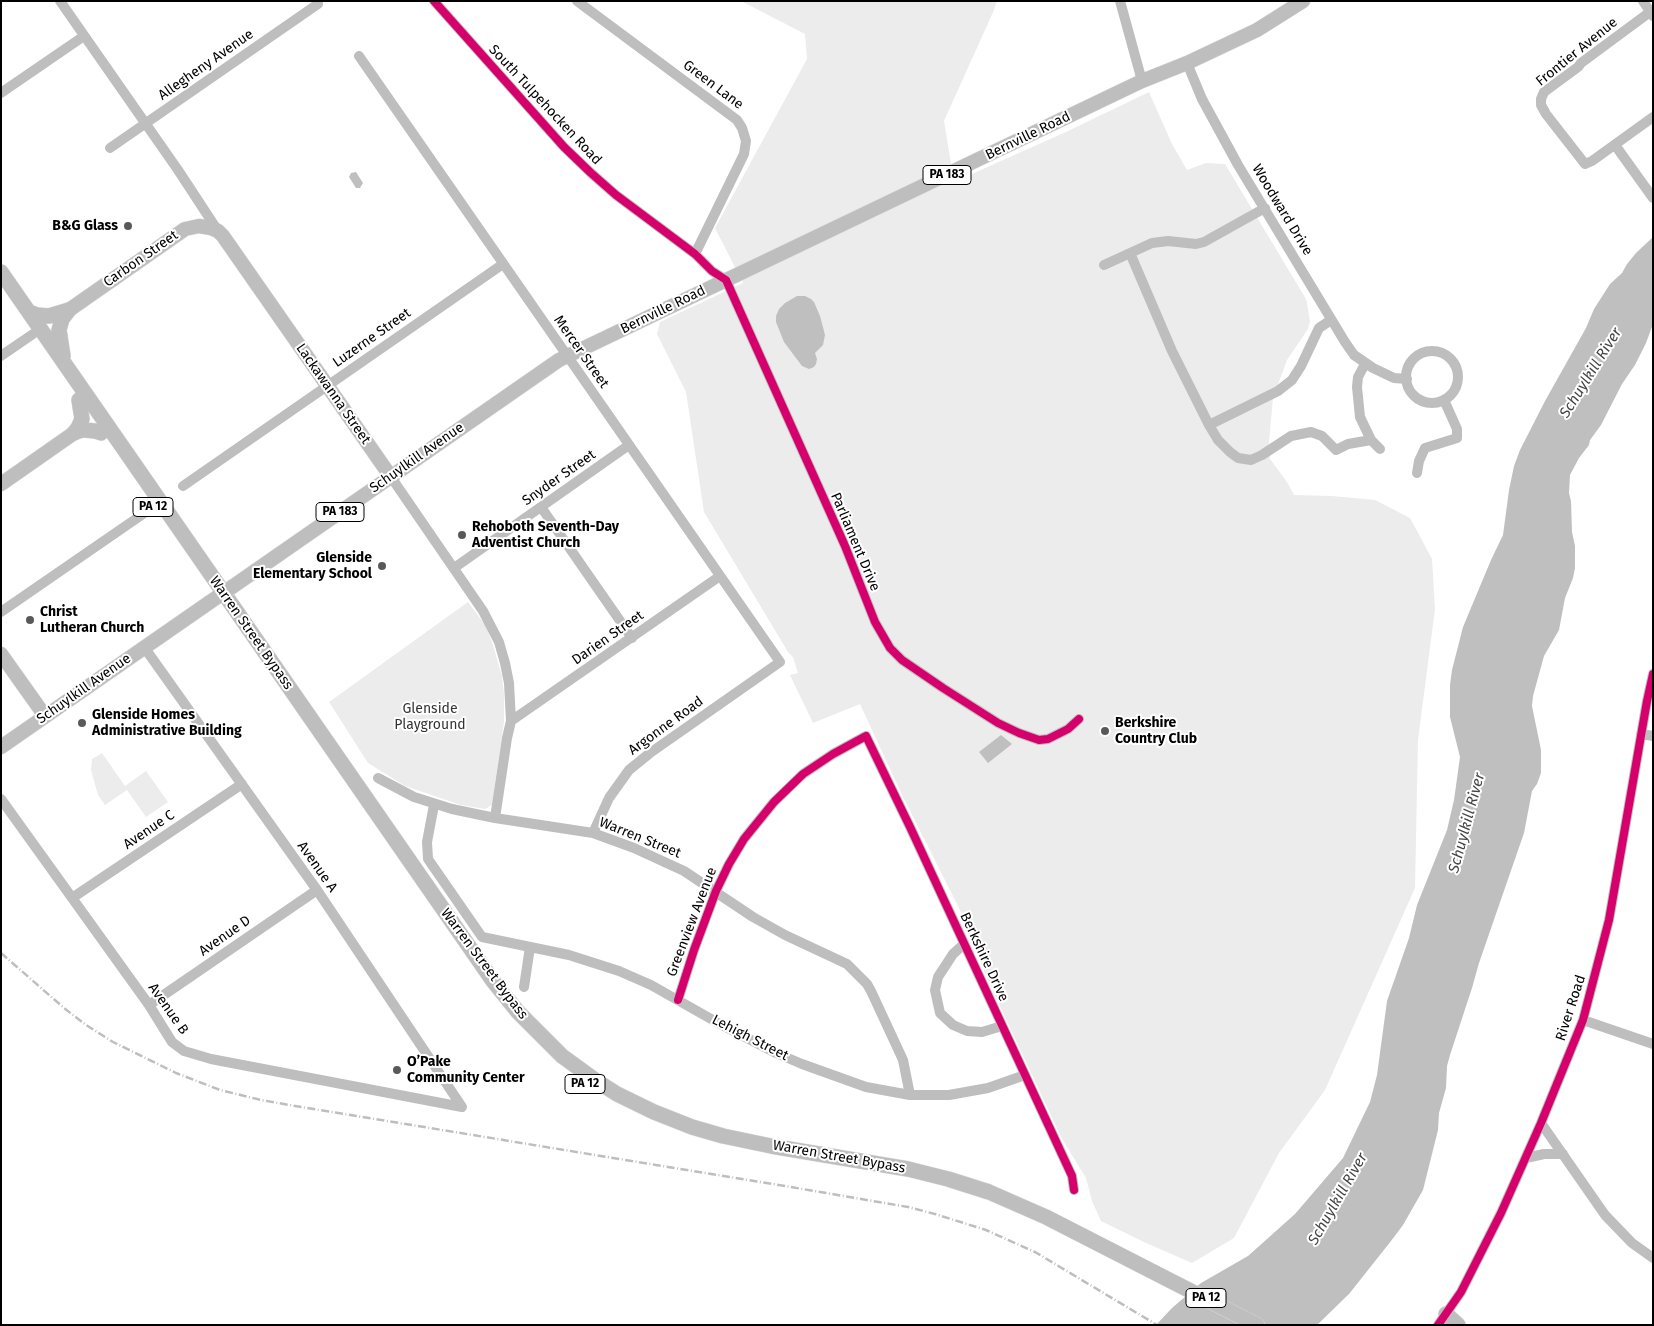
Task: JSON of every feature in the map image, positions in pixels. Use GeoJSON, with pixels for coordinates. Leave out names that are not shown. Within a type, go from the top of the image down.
{"type":"FeatureCollection","features":[{"type":"Feature","properties":{"kind":"highway","name":"Warren Street Bypass"},"geometry":{"type":"LineString","coordinates":[[1,272],[66,365],[105,431],[493,981],[542,1038],[567,1060],[617,1094],[680,1122],[738,1139],[908,1169],[967,1184],[1008,1200],[1046,1217],[1237,1325]]}},
{"type":"Feature","properties":{"kind":"highway","name":"Warren Street Bypass"},"geometry":{"type":"LineString","coordinates":[[1,288],[79,400],[105,431]]}},
{"type":"Feature","properties":{"kind":"highway"},"geometry":{"type":"LineString","coordinates":[[29,312],[49,316],[69,310]]}},
{"type":"Feature","properties":{"kind":"highway"},"geometry":{"type":"LineString","coordinates":[[66,365],[59,330],[62,319],[69,310]]}},
{"type":"Feature","properties":{"kind":"highway"},"geometry":{"type":"LineString","coordinates":[[79,400],[82,419],[78,428],[79,432],[105,431]]}},
{"type":"Feature","properties":{"kind":"highway","name":"Warren Street Bypass"},"geometry":{"type":"LineString","coordinates":[[1151,1276],[1257,1325]]}},
{"type":"Feature","properties":{"kind":"highway"},"geometry":{"type":"LineString","coordinates":[[1445,1321],[1458,1325]]}},
{"type":"Feature","properties":{"kind":"main road","name":"Bernville Road"},"geometry":{"type":"LineString","coordinates":[[590,346],[1142,81],[1186,63],[1256,30],[1288,5],[1303,1]]}},
{"type":"Feature","properties":{"kind":"main road","name":"Carbon Street"},"geometry":{"type":"LineString","coordinates":[[69,310],[184,229],[199,226],[211,228],[218,232]]}},
{"type":"Feature","properties":{"kind":"main road","name":"Lackawanna Street"},"geometry":{"type":"LineString","coordinates":[[218,232],[223,236],[391,476]]}},
{"type":"Feature","properties":{"kind":"main road","name":"Schuylkill Avenue"},"geometry":{"type":"LineString","coordinates":[[1,747],[559,360],[590,346]]}},
{"type":"Feature","properties":{"kind":"main road"},"geometry":{"type":"LineString","coordinates":[[1,484],[79,432]]}},
{"type":"Feature","properties":{"kind":"main road"},"geometry":{"type":"LineString","coordinates":[[1,654],[45,716]]}},
{"type":"Feature","properties":{"kind":"street","name":"Lackawanna Street"},"geometry":{"type":"LineString","coordinates":[[60,1],[178,170],[218,232]]}},
{"type":"Feature","properties":{"kind":"street","name":"South Tulpehocken Road"},"geometry":{"type":"LineString","coordinates":[[434,1],[584,167],[616,195],[695,254]]}},
{"type":"Feature","properties":{"kind":"street","name":"Green Lane"},"geometry":{"type":"LineString","coordinates":[[577,1],[737,120],[742,128],[746,141],[744,154],[695,254]]}},
{"type":"Feature","properties":{"kind":"street"},"geometry":{"type":"LineString","coordinates":[[1120,1],[1142,81]]}},
{"type":"Feature","properties":{"kind":"street"},"geometry":{"type":"LineString","coordinates":[[1643,1],[1651,14]]}},
{"type":"Feature","properties":{"kind":"street","name":"Allegheny Avenue"},"geometry":{"type":"LineString","coordinates":[[110,148],[318,4]]}},
{"type":"Feature","properties":{"kind":"street","name":"Frontier Avenue"},"geometry":{"type":"LineString","coordinates":[[1614,145],[1586,164],[1546,114],[1541,105],[1541,99],[1544,92],[1581,63],[1651,14]]}},
{"type":"Feature","properties":{"kind":"street"},"geometry":{"type":"LineString","coordinates":[[1,93],[84,36]]}},
{"type":"Feature","properties":{"kind":"street","name":"Mercer Street"},"geometry":{"type":"LineString","coordinates":[[359,56],[780,662]]}},
{"type":"Feature","properties":{"kind":"street","name":"Woodward Drive"},"geometry":{"type":"LineString","coordinates":[[1186,63],[1202,99],[1238,165],[1354,355],[1365,364],[1394,378],[1407,379]]}},
{"type":"Feature","properties":{"kind":"street"},"geometry":{"type":"LineString","coordinates":[[1653,117],[1614,145],[1653,198]]}},
{"type":"Feature","properties":{"kind":"street"},"geometry":{"type":"LineString","coordinates":[[1104,265],[1152,243],[1196,244],[1204,242],[1265,208]]}},
{"type":"Feature","properties":{"kind":"street"},"geometry":{"type":"LineString","coordinates":[[1130,252],[1172,351],[1208,426],[1230,452],[1238,458],[1251,460],[1291,436],[1311,432],[1322,436],[1336,450],[1348,444],[1370,440]]}},
{"type":"Feature","properties":{"kind":"street","name":"Parliament Drive"},"geometry":{"type":"LineString","coordinates":[[695,254],[712,271],[726,280],[845,546],[875,622],[890,648],[902,660],[943,688],[998,723],[1019,733],[1040,740],[1048,739],[1068,729],[1078,719]]}},
{"type":"Feature","properties":{"kind":"street","name":"Luzerne Street"},"geometry":{"type":"LineString","coordinates":[[183,486],[503,264]]}},
{"type":"Feature","properties":{"kind":"street"},"geometry":{"type":"LineString","coordinates":[[1208,426],[1278,391],[1292,380],[1302,366],[1319,328],[1331,320]]}},
{"type":"Feature","properties":{"kind":"street"},"geometry":{"type":"LineString","coordinates":[[1,356],[33,334]]}},
{"type":"Feature","properties":{"kind":"street"},"geometry":{"type":"LineString","coordinates":[[1430,351],[1440,352],[1449,357],[1456,364],[1458,374],[1457,384],[1452,393],[1444,400],[1435,402],[1425,401],[1416,396],[1410,389],[1407,379],[1408,369],[1413,360],[1420,354],[1430,351]]}},
{"type":"Feature","properties":{"kind":"street"},"geometry":{"type":"LineString","coordinates":[[1365,364],[1358,377],[1357,387],[1360,416],[1370,440],[1380,448]]}},
{"type":"Feature","properties":{"kind":"street"},"geometry":{"type":"LineString","coordinates":[[1416,473],[1425,448],[1457,438],[1457,429],[1444,400]]}},
{"type":"Feature","properties":{"kind":"street","name":"Snyder Street"},"geometry":{"type":"LineString","coordinates":[[454,568],[629,445]]}},
{"type":"Feature","properties":{"kind":"street","name":"Lackawanna Street"},"geometry":{"type":"LineString","coordinates":[[391,476],[484,611],[499,642],[509,683],[511,721],[495,818]]}},
{"type":"Feature","properties":{"kind":"street"},"geometry":{"type":"LineString","coordinates":[[541,507],[632,638]]}},
{"type":"Feature","properties":{"kind":"street"},"geometry":{"type":"LineString","coordinates":[[1,612],[144,514]]}},
{"type":"Feature","properties":{"kind":"street","name":"Darien Street"},"geometry":{"type":"LineString","coordinates":[[511,721],[720,576]]}},
{"type":"Feature","properties":{"kind":"street","name":"Avenue A"},"geometry":{"type":"LineString","coordinates":[[144,647],[317,890],[462,1107]]}},
{"type":"Feature","properties":{"kind":"street","name":"Argonne Road"},"geometry":{"type":"LineString","coordinates":[[593,833],[609,798],[629,770],[650,753],[780,662]]}},
{"type":"Feature","properties":{"kind":"street","name":"River Road"},"geometry":{"type":"LineString","coordinates":[[1445,1321],[1501,1213],[1541,1123],[1583,1020],[1609,920],[1653,674]]}},
{"type":"Feature","properties":{"kind":"street"},"geometry":{"type":"LineString","coordinates":[[1641,734],[1653,736]]}},
{"type":"Feature","properties":{"kind":"street","name":"Greenview Avenue"},"geometry":{"type":"LineString","coordinates":[[678,1000],[716,892],[732,858],[744,839],[758,820],[786,789],[818,763],[866,736]]}},
{"type":"Feature","properties":{"kind":"street","name":"Berkshire Drive"},"geometry":{"type":"LineString","coordinates":[[866,736],[1072,1176],[1074,1190]]}},
{"type":"Feature","properties":{"kind":"street","name":"Warren Street"},"geometry":{"type":"LineString","coordinates":[[378,778],[434,805],[495,818],[593,833],[634,848],[671,864],[785,935],[847,964],[867,984],[903,1060],[910,1094]]}},
{"type":"Feature","properties":{"kind":"street","name":"Avenue C"},"geometry":{"type":"LineString","coordinates":[[72,898],[242,784]]}},
{"type":"Feature","properties":{"kind":"street","name":"Avenue B"},"geometry":{"type":"LineString","coordinates":[[1,799],[149,1006],[172,1042],[184,1051],[212,1059],[462,1107]]}},
{"type":"Feature","properties":{"kind":"street","name":"Lehigh Street"},"geometry":{"type":"LineString","coordinates":[[434,805],[427,842],[428,859],[482,937],[569,955],[601,964],[634,977],[749,1040],[802,1064],[866,1087],[934,1096],[988,1088],[1025,1075]]}},
{"type":"Feature","properties":{"kind":"street","name":"Avenue D"},"geometry":{"type":"LineString","coordinates":[[149,1006],[317,890]]}},
{"type":"Feature","properties":{"kind":"street"},"geometry":{"type":"LineString","coordinates":[[964,944],[953,954],[938,977],[935,990],[940,1013],[953,1025],[967,1031],[982,1032],[1002,1026]]}},
{"type":"Feature","properties":{"kind":"street"},"geometry":{"type":"LineString","coordinates":[[524,987],[530,947]]}},
{"type":"Feature","properties":{"kind":"street"},"geometry":{"type":"LineString","coordinates":[[1583,1020],[1653,1044]]}},
{"type":"Feature","properties":{"kind":"street"},"geometry":{"type":"LineString","coordinates":[[1541,1123],[1605,1215],[1632,1243],[1653,1258]]}},
{"type":"Feature","properties":{"kind":"street"},"geometry":{"type":"LineString","coordinates":[[1526,1158],[1544,1154],[1563,1154]]}},
{"type":"Feature","properties":{"kind":"green space","name":"Berkshire Country Club"},"geometry":{"type":"Polygon","coordinates":[[[741,1],[997,1],[944,121],[954,182],[1149,92],[1172,144],[1187,170],[1206,163],[1225,164],[1306,299],[1310,321],[1308,329],[1287,360],[1273,398],[1269,441],[1270,459],[1294,495],[1375,500],[1410,518],[1432,559],[1435,609],[1418,740],[1415,888],[1325,1090],[1279,1153],[1234,1238],[1192,1263],[1101,1221],[1092,1201],[1086,1178],[1062,1139],[988,981],[959,908],[902,795],[860,704],[813,723],[790,675],[798,673],[793,657],[788,652],[704,512],[686,392],[657,334],[660,322],[743,283],[715,228],[807,59],[805,34],[741,1]]]}},
{"type":"Feature","properties":{"kind":"green space","name":"Glenside Playground"},"geometry":{"type":"Polygon","coordinates":[[[468,602],[486,626],[502,676],[504,694],[504,722],[492,805],[485,809],[461,805],[405,786],[368,763],[329,702],[468,602]]]}},
{"type":"Feature","properties":{"kind":"green space"},"geometry":{"type":"Polygon","coordinates":[[[102,753],[125,786],[146,771],[168,802],[146,817],[127,790],[105,805],[98,795],[91,770],[92,759],[102,753]]]}},
{"type":"Feature","properties":{"kind":"water"},"geometry":{"type":"Polygon","coordinates":[[[356,172],[363,183],[360,188],[356,188],[349,177],[351,173],[356,172]]]}},
{"type":"Feature","properties":{"kind":"water","name":"Schuylkill River"},"geometry":{"type":"Polygon","coordinates":[[[1653,237],[1653,324],[1635,365],[1622,384],[1601,425],[1570,475],[1569,493],[1575,546],[1575,568],[1565,598],[1559,630],[1544,656],[1532,706],[1541,750],[1541,773],[1532,791],[1524,833],[1479,963],[1450,1055],[1447,1066],[1446,1088],[1439,1113],[1438,1130],[1423,1190],[1403,1225],[1391,1241],[1349,1294],[1317,1325],[1156,1325],[1172,1308],[1201,1283],[1248,1256],[1295,1214],[1343,1158],[1370,1102],[1377,1075],[1387,1001],[1409,938],[1417,905],[1447,830],[1454,800],[1460,757],[1450,717],[1452,670],[1463,627],[1503,535],[1514,466],[1520,450],[1586,328],[1594,309],[1610,284],[1622,273],[1636,253],[1653,237]]]}},
{"type":"Feature","properties":{"kind":"water"},"geometry":{"type":"Polygon","coordinates":[[[797,296],[805,296],[814,302],[825,335],[823,345],[815,353],[816,364],[809,369],[802,366],[784,342],[776,322],[779,309],[797,296]]]}},
{"type":"Feature","properties":{"kind":"water"},"geometry":{"type":"Polygon","coordinates":[[[1001,735],[1012,744],[988,763],[979,752],[1001,735]]]}},
{"type":"Feature","properties":{"kind":"railway"},"geometry":{"type":"LineString","coordinates":[[1,953],[64,1008],[113,1042],[176,1073],[220,1090],[295,1106],[908,1207],[986,1230],[1035,1252],[1157,1325]]}},
{"type":"Feature","properties":{"kind":"cycle path"},"geometry":{"type":"LineString","coordinates":[[434,1],[564,147],[591,173],[616,195],[695,254],[712,271],[726,280],[845,546],[875,622],[890,648],[902,660],[943,688],[998,723],[1019,733],[1039,740],[1048,739],[1068,729],[1079,719]]}},
{"type":"Feature","properties":{"kind":"cycle path"},"geometry":{"type":"LineString","coordinates":[[1438,1325],[1461,1292],[1501,1213],[1541,1123],[1583,1020],[1609,920],[1653,674]]}},
{"type":"Feature","properties":{"kind":"cycle path"},"geometry":{"type":"LineString","coordinates":[[678,1000],[716,891],[744,839],[774,802],[803,774],[833,754],[866,736],[1072,1176],[1074,1190]]}},
{"type":"Feature","properties":{"kind":"place","name":"B&G Glass"},"geometry":{"type":"Point","coordinates":[128,226]}},
{"type":"Feature","properties":{"kind":"place","name":"Rehoboth Seventh-Day Adventist Church"},"geometry":{"type":"Point","coordinates":[462,535]}},
{"type":"Feature","properties":{"kind":"place","name":"Glenside Elementary School"},"geometry":{"type":"Point","coordinates":[382,566]}},
{"type":"Feature","properties":{"kind":"place","name":"Christ Lutheran Church"},"geometry":{"type":"Point","coordinates":[30,620]}},
{"type":"Feature","properties":{"kind":"place","name":"Glenside Homes Administrative Building"},"geometry":{"type":"Point","coordinates":[82,723]}},
{"type":"Feature","properties":{"kind":"place","name":"Berkshire Country Club"},"geometry":{"type":"Point","coordinates":[1105,731]}},
{"type":"Feature","properties":{"kind":"place","name":"O’Pake Community Center"},"geometry":{"type":"Point","coordinates":[397,1070]}}]}
